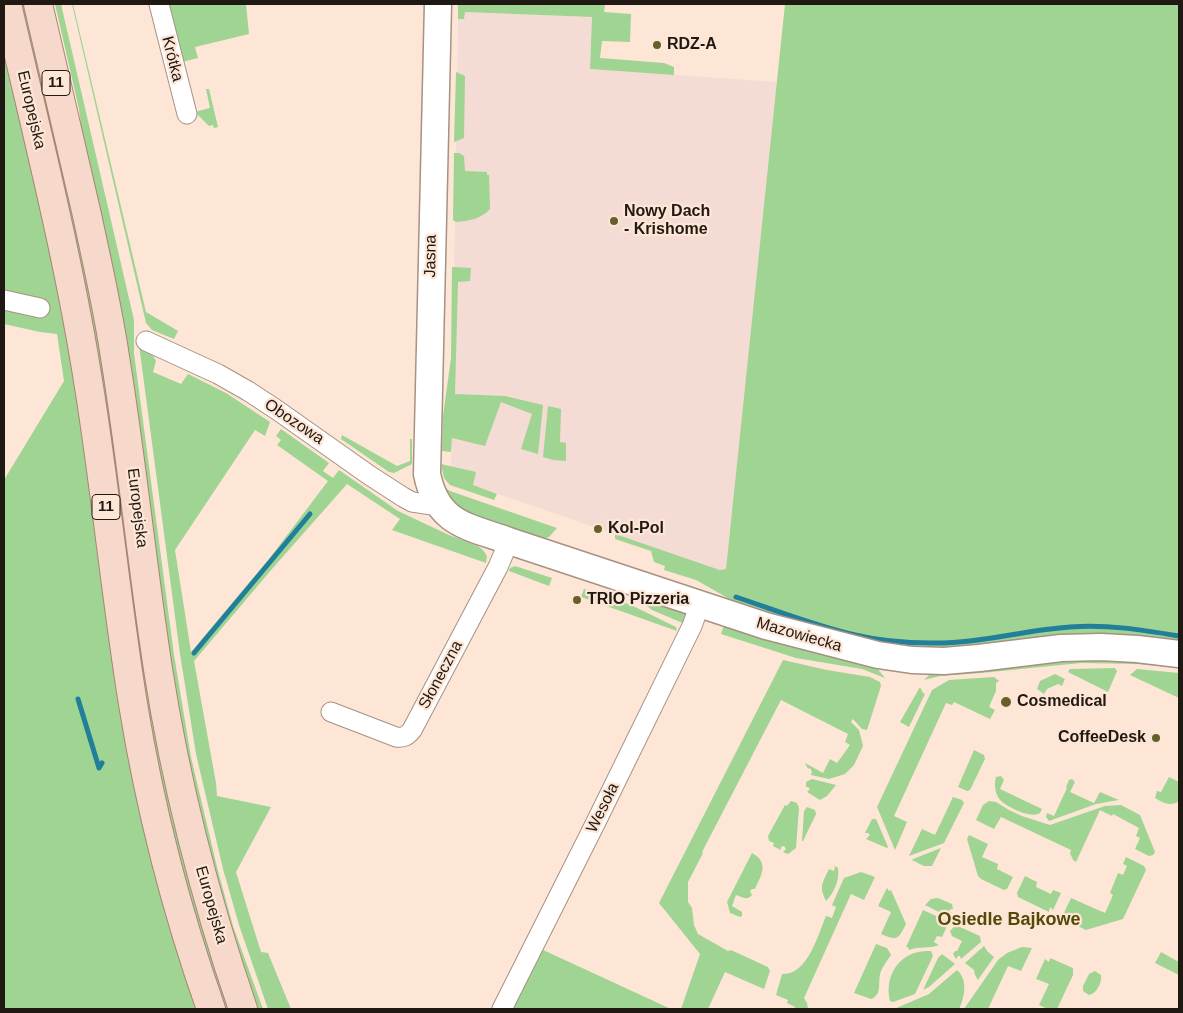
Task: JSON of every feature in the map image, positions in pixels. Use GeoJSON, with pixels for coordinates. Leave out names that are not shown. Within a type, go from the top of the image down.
{"type":"FeatureCollection","features":[{"type":"Feature","properties":{"kind":"main road","name":"Europejska"},"geometry":{"type":"LineString","coordinates":[[7,4],[65,257],[81,336],[96,429],[126,658],[148,783],[176,899],[211,1009]]}},
{"type":"Feature","properties":{"kind":"main road","name":"Europejska"},"geometry":{"type":"LineString","coordinates":[[38,4],[94,250],[115,354],[158,670],[171,743],[205,888],[225,957],[243,1009]]}},
{"type":"Feature","properties":{"kind":"street","name":"Krótka"},"geometry":{"type":"LineString","coordinates":[[159,4],[186,114]]}},
{"type":"Feature","properties":{"kind":"street","name":"Jasna"},"geometry":{"type":"LineString","coordinates":[[438,4],[426,457],[429,486],[439,506]]}},
{"type":"Feature","properties":{"kind":"street"},"geometry":{"type":"LineString","coordinates":[[4,300],[40,308]]}},
{"type":"Feature","properties":{"kind":"street","name":"Obozowa"},"geometry":{"type":"LineString","coordinates":[[146,341],[218,374],[248,392],[403,497],[412,502],[439,506]]}},
{"type":"Feature","properties":{"kind":"street","name":"Mazowiecka"},"geometry":{"type":"LineString","coordinates":[[439,506],[458,522],[509,541],[766,626],[878,655],[912,660],[944,660],[1081,647],[1137,649],[1179,654]]}},
{"type":"Feature","properties":{"kind":"street","name":"Słoneczna"},"geometry":{"type":"LineString","coordinates":[[331,712],[396,737],[408,736],[498,567],[509,541]]}},
{"type":"Feature","properties":{"kind":"street","name":"Wesoła"},"geometry":{"type":"LineString","coordinates":[[502,1009],[692,626],[700,604]]}},
{"type":"Feature","properties":{"kind":"shaded area"},"geometry":{"type":"Polygon","coordinates":[[[465,12],[592,17],[590,69],[777,82],[726,569],[720,570],[451,478],[458,19],[464,19],[465,12]]]}},
{"type":"Feature","properties":{"kind":"green space"},"geometry":{"type":"Polygon","coordinates":[[[17,4],[29,4],[67,164],[233,1009],[221,1009],[211,979],[158,783],[17,4]]]}},
{"type":"Feature","properties":{"kind":"green space"},"geometry":{"type":"Polygon","coordinates":[[[55,4],[61,4],[134,320],[134,353],[174,655],[191,757],[233,926],[263,1009],[252,1009],[196,814],[85,160],[79,109],[55,4]]]}},
{"type":"Feature","properties":{"kind":"green space"},"geometry":{"type":"Polygon","coordinates":[[[72,4],[146,312],[178,331],[174,339],[152,330],[146,323],[72,4]]]}},
{"type":"Feature","properties":{"kind":"green space"},"geometry":{"type":"Polygon","coordinates":[[[165,4],[246,4],[249,34],[195,47],[198,58],[182,62],[165,4]]]}},
{"type":"Feature","properties":{"kind":"green space"},"geometry":{"type":"Polygon","coordinates":[[[458,4],[605,4],[604,12],[631,14],[630,42],[602,41],[600,58],[664,63],[674,67],[674,75],[590,69],[592,17],[465,12],[464,19],[458,19],[458,4]]]}},
{"type":"Feature","properties":{"kind":"green space"},"geometry":{"type":"Polygon","coordinates":[[[785,4],[1179,4],[1179,645],[978,650],[893,649],[733,601],[696,580],[664,570],[665,566],[654,562],[651,551],[615,539],[615,534],[720,570],[726,569],[785,4]]]}},
{"type":"Feature","properties":{"kind":"green space"},"geometry":{"type":"Polygon","coordinates":[[[4,29],[37,172],[201,1009],[4,1009],[4,480],[64,381],[57,334],[4,324],[4,29]]]}},
{"type":"Feature","properties":{"kind":"green space"},"geometry":{"type":"Polygon","coordinates":[[[456,72],[465,76],[464,138],[454,142],[456,72]]]}},
{"type":"Feature","properties":{"kind":"green space"},"geometry":{"type":"Polygon","coordinates":[[[206,89],[209,89],[218,127],[209,126],[196,113],[210,108],[206,89]]]}},
{"type":"Feature","properties":{"kind":"green space"},"geometry":{"type":"Polygon","coordinates":[[[454,153],[464,156],[465,171],[487,172],[487,175],[489,175],[490,209],[483,215],[466,221],[456,222],[453,220],[454,153]]]}},
{"type":"Feature","properties":{"kind":"green space"},"geometry":{"type":"Polygon","coordinates":[[[452,267],[471,268],[470,281],[458,282],[455,394],[505,396],[543,405],[538,454],[521,449],[532,414],[501,402],[485,446],[452,438],[451,452],[442,451],[443,416],[451,358],[452,267]]]}},
{"type":"Feature","properties":{"kind":"green space"},"geometry":{"type":"Polygon","coordinates":[[[145,331],[156,361],[153,372],[181,384],[188,374],[226,393],[270,422],[265,436],[255,430],[175,550],[191,652],[269,559],[328,481],[277,445],[281,440],[276,436],[281,429],[329,463],[323,471],[333,478],[339,470],[398,511],[449,535],[478,546],[487,556],[486,563],[392,530],[400,519],[347,484],[194,661],[217,796],[271,807],[236,872],[261,952],[268,953],[291,1009],[268,1009],[239,925],[223,869],[196,754],[180,654],[139,345],[140,333],[145,331]]]}},
{"type":"Feature","properties":{"kind":"green space"},"geometry":{"type":"Polygon","coordinates":[[[548,406],[561,409],[560,442],[566,443],[566,461],[543,457],[548,406]]]}},
{"type":"Feature","properties":{"kind":"green space"},"geometry":{"type":"Polygon","coordinates":[[[342,435],[397,466],[410,461],[410,439],[412,439],[412,464],[394,473],[389,472],[341,439],[342,435]]]}},
{"type":"Feature","properties":{"kind":"green space"},"geometry":{"type":"Polygon","coordinates":[[[441,464],[476,472],[473,485],[497,494],[494,500],[450,485],[444,478],[441,464]]]}},
{"type":"Feature","properties":{"kind":"green space"},"geometry":{"type":"Polygon","coordinates":[[[444,487],[450,491],[557,528],[549,537],[539,540],[476,520],[454,506],[444,487]]]}},
{"type":"Feature","properties":{"kind":"green space"},"geometry":{"type":"Polygon","coordinates":[[[515,566],[552,578],[549,586],[509,571],[510,568],[515,566]]]}},
{"type":"Feature","properties":{"kind":"green space"},"geometry":{"type":"Polygon","coordinates":[[[584,589],[631,605],[676,627],[677,631],[581,597],[584,589]]]}},
{"type":"Feature","properties":{"kind":"green space"},"geometry":{"type":"Polygon","coordinates":[[[640,601],[670,604],[684,611],[685,624],[652,610],[640,601]]]}},
{"type":"Feature","properties":{"kind":"green space"},"geometry":{"type":"Polygon","coordinates":[[[725,622],[872,662],[885,678],[862,669],[796,658],[721,634],[725,622]]]}},
{"type":"Feature","properties":{"kind":"green space"},"geometry":{"type":"Polygon","coordinates":[[[1062,657],[1179,663],[1179,668],[1137,664],[1081,663],[940,676],[924,680],[930,674],[1062,657]]]}},
{"type":"Feature","properties":{"kind":"green space"},"geometry":{"type":"Polygon","coordinates":[[[783,660],[870,677],[880,682],[881,686],[867,730],[862,729],[853,719],[851,722],[859,730],[863,746],[854,765],[845,774],[829,779],[811,775],[810,768],[808,769],[805,763],[823,773],[830,759],[837,763],[850,745],[845,742],[848,734],[781,700],[688,882],[688,902],[692,908],[694,925],[698,934],[728,951],[731,950],[768,967],[770,971],[764,989],[725,972],[708,1009],[681,1009],[700,954],[659,903],[783,660]]]}},
{"type":"Feature","properties":{"kind":"green space"},"geometry":{"type":"Polygon","coordinates":[[[1115,668],[1117,671],[1108,692],[1068,672],[1070,669],[1115,668]]]}},
{"type":"Feature","properties":{"kind":"green space"},"geometry":{"type":"Polygon","coordinates":[[[1137,669],[1179,673],[1179,698],[1130,675],[1137,669]]]}},
{"type":"Feature","properties":{"kind":"green space"},"geometry":{"type":"Polygon","coordinates":[[[1055,674],[1065,679],[1062,686],[1058,684],[1047,689],[1044,694],[1037,689],[1040,681],[1055,674]]]}},
{"type":"Feature","properties":{"kind":"green space"},"geometry":{"type":"Polygon","coordinates":[[[994,677],[999,681],[996,683],[996,691],[989,707],[995,710],[990,719],[954,702],[952,705],[946,703],[894,816],[907,822],[895,850],[877,807],[932,690],[949,680],[994,677]]]}},
{"type":"Feature","properties":{"kind":"green space"},"geometry":{"type":"Polygon","coordinates":[[[920,687],[925,694],[909,727],[900,722],[920,687]]]}},
{"type":"Feature","properties":{"kind":"green space"},"geometry":{"type":"Polygon","coordinates":[[[974,750],[984,755],[985,759],[970,790],[967,791],[958,787],[974,750]]]}},
{"type":"Feature","properties":{"kind":"green space"},"geometry":{"type":"Polygon","coordinates":[[[1001,776],[1004,780],[1000,789],[1042,809],[1040,813],[1025,813],[1013,809],[1000,800],[996,792],[995,783],[996,777],[1001,776]]]}},
{"type":"Feature","properties":{"kind":"green space"},"geometry":{"type":"Polygon","coordinates":[[[1169,777],[1179,782],[1179,801],[1173,804],[1164,803],[1155,798],[1157,791],[1161,792],[1169,777]]]}},
{"type":"Feature","properties":{"kind":"green space"},"geometry":{"type":"Polygon","coordinates":[[[812,779],[836,785],[827,796],[820,800],[807,792],[810,789],[806,787],[806,782],[812,779]]]}},
{"type":"Feature","properties":{"kind":"green space"},"geometry":{"type":"Polygon","coordinates":[[[1072,779],[1075,782],[1070,792],[1094,803],[1100,792],[1119,800],[1096,804],[1049,821],[1046,817],[1047,813],[1054,816],[1069,780],[1072,779]]]}},
{"type":"Feature","properties":{"kind":"green space"},"geometry":{"type":"Polygon","coordinates":[[[953,797],[962,800],[964,803],[944,843],[909,856],[922,829],[935,835],[953,797]]]}},
{"type":"Feature","properties":{"kind":"green space"},"geometry":{"type":"Polygon","coordinates":[[[791,801],[797,803],[799,808],[796,848],[788,854],[783,852],[786,849],[784,846],[781,847],[781,850],[773,846],[774,843],[769,841],[768,836],[785,805],[787,806],[791,801]]]}},
{"type":"Feature","properties":{"kind":"green space"},"geometry":{"type":"Polygon","coordinates":[[[989,801],[996,802],[1022,816],[1050,825],[1105,806],[1121,805],[1140,815],[1155,852],[1149,856],[1135,849],[1140,838],[1136,836],[1139,828],[1113,814],[1112,816],[1100,810],[1076,862],[1070,853],[1071,850],[1001,817],[994,829],[976,820],[983,805],[989,801]]]}},
{"type":"Feature","properties":{"kind":"green space"},"geometry":{"type":"Polygon","coordinates":[[[807,807],[815,810],[816,814],[802,841],[804,811],[807,807]]]}},
{"type":"Feature","properties":{"kind":"green space"},"geometry":{"type":"Polygon","coordinates":[[[872,819],[876,819],[887,848],[866,839],[870,835],[865,833],[872,819]]]}},
{"type":"Feature","properties":{"kind":"green space"},"geometry":{"type":"Polygon","coordinates":[[[969,835],[988,844],[982,857],[998,864],[997,869],[1013,877],[1007,889],[1004,890],[978,876],[967,839],[969,835]]]}},
{"type":"Feature","properties":{"kind":"green space"},"geometry":{"type":"Polygon","coordinates":[[[941,848],[932,866],[924,866],[912,860],[913,859],[941,848]]]}},
{"type":"Feature","properties":{"kind":"green space"},"geometry":{"type":"Polygon","coordinates":[[[752,853],[761,861],[762,870],[755,889],[750,891],[752,895],[750,897],[746,898],[736,895],[732,906],[742,912],[740,917],[730,913],[727,902],[752,853]]]}},
{"type":"Feature","properties":{"kind":"green space"},"geometry":{"type":"Polygon","coordinates":[[[1126,857],[1144,866],[1146,870],[1123,919],[1086,930],[1064,919],[1063,915],[1071,898],[1105,913],[1113,895],[1110,893],[1118,873],[1123,875],[1127,866],[1123,864],[1126,857]]]}},
{"type":"Feature","properties":{"kind":"green space"},"geometry":{"type":"Polygon","coordinates":[[[835,866],[838,868],[837,881],[834,890],[826,901],[822,885],[829,869],[834,871],[835,866]]]}},
{"type":"Feature","properties":{"kind":"green space"},"geometry":{"type":"Polygon","coordinates":[[[861,872],[875,877],[864,900],[851,894],[804,998],[808,1009],[794,1009],[795,1007],[787,1003],[788,1000],[776,995],[782,974],[791,973],[805,962],[826,916],[832,918],[836,907],[832,905],[844,878],[861,872]]]}},
{"type":"Feature","properties":{"kind":"green space"},"geometry":{"type":"Polygon","coordinates":[[[1025,876],[1037,882],[1036,887],[1051,894],[1053,890],[1061,893],[1053,910],[1050,907],[1049,912],[1018,897],[1017,893],[1025,876]]]}},
{"type":"Feature","properties":{"kind":"green space"},"geometry":{"type":"Polygon","coordinates":[[[887,888],[889,891],[891,890],[906,924],[896,938],[881,934],[891,912],[878,906],[887,888]]]}},
{"type":"Feature","properties":{"kind":"green space"},"geometry":{"type":"Polygon","coordinates":[[[938,898],[952,904],[953,909],[949,911],[952,913],[947,916],[925,905],[931,899],[938,898]]]}},
{"type":"Feature","properties":{"kind":"green space"},"geometry":{"type":"Polygon","coordinates":[[[923,910],[945,920],[947,926],[942,937],[937,936],[934,942],[939,945],[909,950],[906,947],[923,910]]]}},
{"type":"Feature","properties":{"kind":"green space"},"geometry":{"type":"Polygon","coordinates":[[[954,927],[960,927],[980,936],[981,942],[961,959],[958,956],[956,959],[953,954],[957,951],[962,941],[952,936],[950,931],[954,927]]]}},
{"type":"Feature","properties":{"kind":"green space"},"geometry":{"type":"Polygon","coordinates":[[[876,944],[887,948],[891,955],[881,971],[877,995],[871,999],[854,993],[876,944]]]}},
{"type":"Feature","properties":{"kind":"green space"},"geometry":{"type":"Polygon","coordinates":[[[984,946],[994,957],[978,980],[974,970],[965,963],[984,946]]]}},
{"type":"Feature","properties":{"kind":"green space"},"geometry":{"type":"Polygon","coordinates":[[[1022,947],[1032,948],[1021,971],[1008,966],[988,1009],[964,1009],[998,960],[1007,953],[1022,947]]]}},
{"type":"Feature","properties":{"kind":"green space"},"geometry":{"type":"Polygon","coordinates":[[[541,949],[671,1009],[510,1009],[541,949]]]}},
{"type":"Feature","properties":{"kind":"green space"},"geometry":{"type":"Polygon","coordinates":[[[931,951],[933,956],[915,994],[893,1002],[890,1001],[889,983],[896,967],[908,956],[916,952],[931,951]]]}},
{"type":"Feature","properties":{"kind":"green space"},"geometry":{"type":"Polygon","coordinates":[[[1161,952],[1179,962],[1179,975],[1155,963],[1161,952]]]}},
{"type":"Feature","properties":{"kind":"green space"},"geometry":{"type":"Polygon","coordinates":[[[942,954],[955,964],[923,990],[938,958],[942,954]]]}},
{"type":"Feature","properties":{"kind":"green space"},"geometry":{"type":"Polygon","coordinates":[[[1050,958],[1073,968],[1073,975],[1057,1009],[1048,1009],[1039,1005],[1049,984],[1036,979],[1045,959],[1049,962],[1050,958]]]}},
{"type":"Feature","properties":{"kind":"green space"},"geometry":{"type":"Polygon","coordinates":[[[957,970],[964,983],[963,999],[959,1009],[894,1009],[929,994],[957,970]]]}},
{"type":"Feature","properties":{"kind":"green space"},"geometry":{"type":"Polygon","coordinates":[[[1095,971],[1101,975],[1101,981],[1097,990],[1089,995],[1083,991],[1083,986],[1089,974],[1095,971]]]}},
{"type":"Feature","properties":{"kind":"waterway"},"geometry":{"type":"LineString","coordinates":[[194,653],[310,514]]}},
{"type":"Feature","properties":{"kind":"waterway"},"geometry":{"type":"LineString","coordinates":[[736,597],[825,627],[864,637],[893,641],[949,643],[1084,626],[1125,628],[1179,636]]}},
{"type":"Feature","properties":{"kind":"waterway"},"geometry":{"type":"LineString","coordinates":[[78,699],[99,768],[102,763]]}},
{"type":"Feature","properties":{"kind":"place","name":"RDZ-A"},"geometry":{"type":"Point","coordinates":[657,45]}},
{"type":"Feature","properties":{"kind":"place","name":"Nowy Dach - Krishome"},"geometry":{"type":"Point","coordinates":[614,221]}},
{"type":"Feature","properties":{"kind":"place","name":"Kol-Pol"},"geometry":{"type":"Point","coordinates":[598,529]}},
{"type":"Feature","properties":{"kind":"place","name":"TRIO Pizzeria"},"geometry":{"type":"Point","coordinates":[577,600]}},
{"type":"Feature","properties":{"kind":"place","name":"Cosmedical"},"geometry":{"type":"Point","coordinates":[1006,702]}},
{"type":"Feature","properties":{"kind":"place","name":"CoffeeDesk"},"geometry":{"type":"Point","coordinates":[1156,738]}},
{"type":"Feature","properties":{"kind":"district","name":"Osiedle Bajkowe"},"geometry":{"type":"Point","coordinates":[1009,920]}}]}
